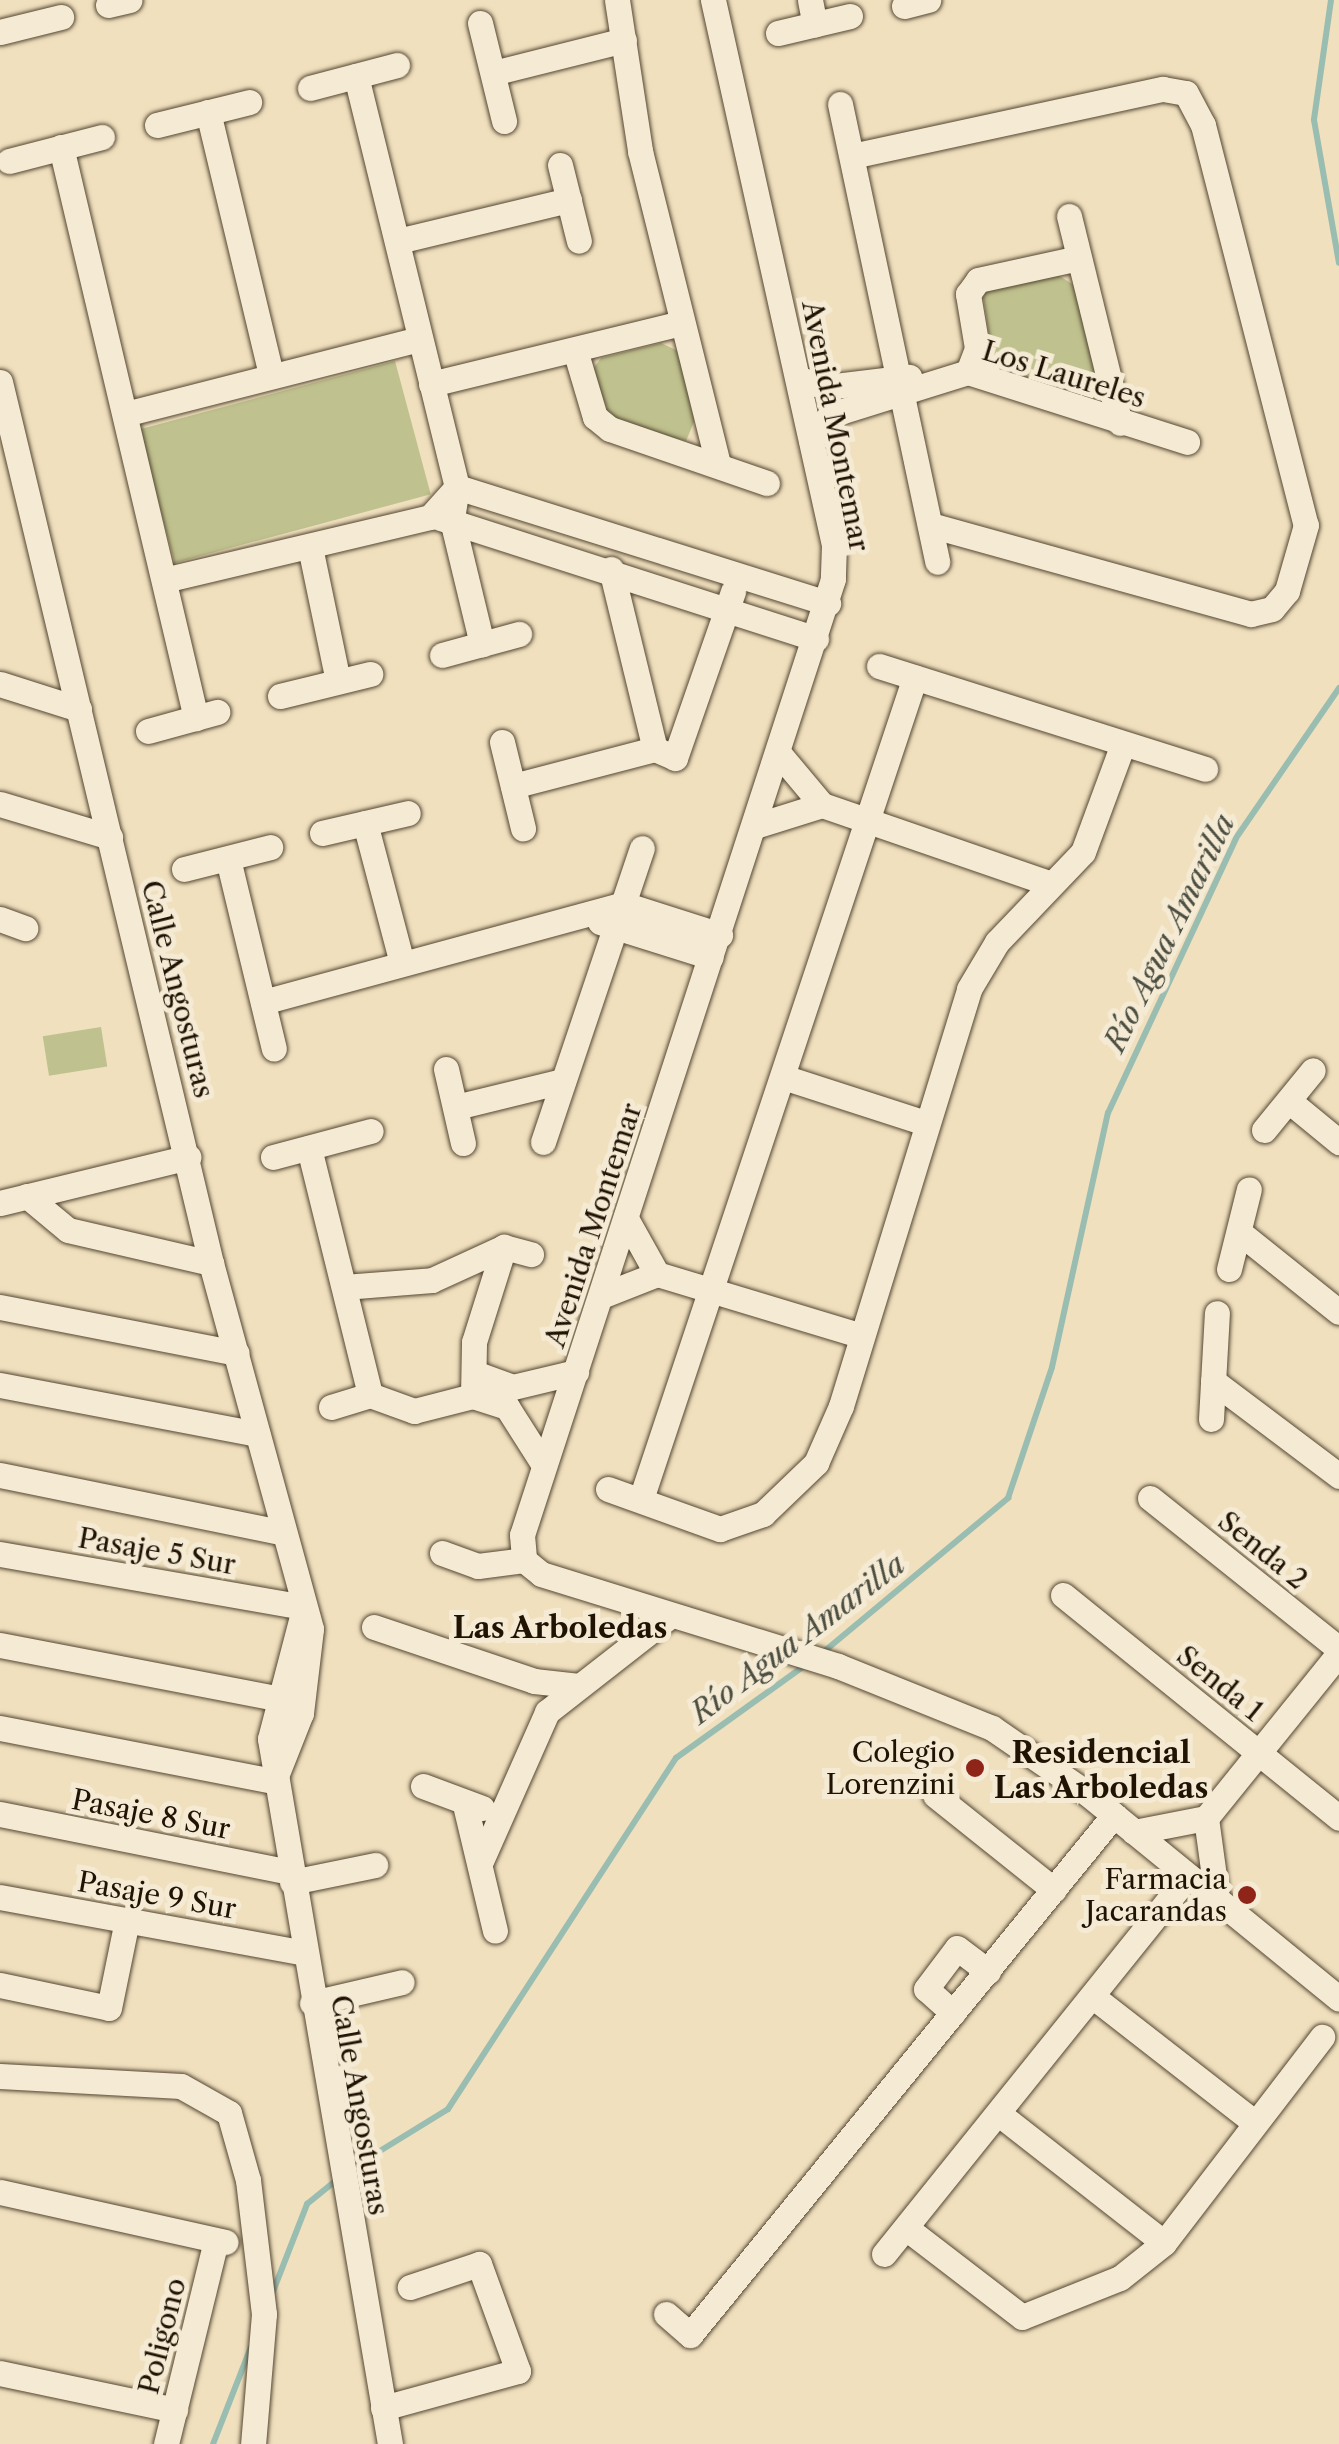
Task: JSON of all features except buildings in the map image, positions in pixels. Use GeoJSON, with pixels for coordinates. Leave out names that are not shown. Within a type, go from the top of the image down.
{"type":"FeatureCollection","features":[{"type":"Feature","properties":{"kind":"street"},"geometry":{"type":"LineString","coordinates":[[617,0],[681,323],[718,464]]}},
{"type":"Feature","properties":{"kind":"street","name":"Avenida Montemar"},"geometry":{"type":"LineString","coordinates":[[524,1560],[522,1536],[544,1465],[628,1222],[828,603],[834,544],[712,0]]}},
{"type":"Feature","properties":{"kind":"street"},"geometry":{"type":"LineString","coordinates":[[0,32],[27,12],[61,17]]}},
{"type":"Feature","properties":{"kind":"street"},"geometry":{"type":"LineString","coordinates":[[778,33],[813,12],[850,16]]}},
{"type":"Feature","properties":{"kind":"street"},"geometry":{"type":"LineString","coordinates":[[480,23],[504,121]]}},
{"type":"Feature","properties":{"kind":"street"},"geometry":{"type":"LineString","coordinates":[[493,74],[624,40]]}},
{"type":"Feature","properties":{"kind":"street"},"geometry":{"type":"LineString","coordinates":[[310,88],[396,65]]}},
{"type":"Feature","properties":{"kind":"street"},"geometry":{"type":"LineString","coordinates":[[356,76],[457,487],[441,519],[482,644]]}},
{"type":"Feature","properties":{"kind":"street"},"geometry":{"type":"LineString","coordinates":[[852,156],[1164,89],[1186,93],[1203,125],[1306,525],[1287,591],[1272,609],[1251,614],[930,525]]}},
{"type":"Feature","properties":{"kind":"street"},"geometry":{"type":"LineString","coordinates":[[157,125],[249,102]]}},
{"type":"Feature","properties":{"kind":"street"},"geometry":{"type":"LineString","coordinates":[[840,104],[906,383],[936,562]]}},
{"type":"Feature","properties":{"kind":"street"},"geometry":{"type":"LineString","coordinates":[[208,112],[271,376]]}},
{"type":"Feature","properties":{"kind":"street"},"geometry":{"type":"LineString","coordinates":[[10,160],[102,136]]}},
{"type":"Feature","properties":{"kind":"street"},"geometry":{"type":"LineString","coordinates":[[61,148],[164,580],[207,715],[148,731]]}},
{"type":"Feature","properties":{"kind":"street"},"geometry":{"type":"LineString","coordinates":[[560,164],[580,241]]}},
{"type":"Feature","properties":{"kind":"street"},"geometry":{"type":"LineString","coordinates":[[398,241],[569,200]]}},
{"type":"Feature","properties":{"kind":"street"},"geometry":{"type":"LineString","coordinates":[[1068,216],[1120,423]]}},
{"type":"Feature","properties":{"kind":"street"},"geometry":{"type":"LineString","coordinates":[[968,372],[977,348],[968,294],[978,280],[1079,258]]}},
{"type":"Feature","properties":{"kind":"street"},"geometry":{"type":"LineString","coordinates":[[431,384],[681,323]]}},
{"type":"Feature","properties":{"kind":"street"},"geometry":{"type":"LineString","coordinates":[[125,414],[419,339]]}},
{"type":"Feature","properties":{"kind":"street"},"geometry":{"type":"LineString","coordinates":[[575,350],[595,417],[767,483]]}},
{"type":"Feature","properties":{"kind":"street","name":"Los Laureles"},"geometry":{"type":"LineString","coordinates":[[906,383],[968,372],[1187,442]]}},
{"type":"Feature","properties":{"kind":"street"},"geometry":{"type":"LineString","coordinates":[[799,379],[827,388],[906,383]]}},
{"type":"Feature","properties":{"kind":"street","name":"Calle Angosturas"},"geometry":{"type":"LineString","coordinates":[[0,382],[211,1263],[314,1646],[276,1779]]}},
{"type":"Feature","properties":{"kind":"street"},"geometry":{"type":"LineString","coordinates":[[811,440],[830,414],[906,383]]}},
{"type":"Feature","properties":{"kind":"street"},"geometry":{"type":"LineString","coordinates":[[457,487],[828,603]]}},
{"type":"Feature","properties":{"kind":"street"},"geometry":{"type":"LineString","coordinates":[[164,580],[441,519],[729,606],[816,639]]}},
{"type":"Feature","properties":{"kind":"street"},"geometry":{"type":"LineString","coordinates":[[310,548],[338,681]]}},
{"type":"Feature","properties":{"kind":"street"},"geometry":{"type":"LineString","coordinates":[[611,569],[666,762]]}},
{"type":"Feature","properties":{"kind":"street"},"geometry":{"type":"LineString","coordinates":[[666,762],[738,577]]}},
{"type":"Feature","properties":{"kind":"street"},"geometry":{"type":"LineString","coordinates":[[442,655],[519,634]]}},
{"type":"Feature","properties":{"kind":"street"},"geometry":{"type":"LineString","coordinates":[[879,666],[1205,769]]}},
{"type":"Feature","properties":{"kind":"street"},"geometry":{"type":"LineString","coordinates":[[280,696],[370,674]]}},
{"type":"Feature","properties":{"kind":"street"},"geometry":{"type":"LineString","coordinates":[[641,1499],[916,677]]}},
{"type":"Feature","properties":{"kind":"street"},"geometry":{"type":"LineString","coordinates":[[0,684],[78,709]]}},
{"type":"Feature","properties":{"kind":"street"},"geometry":{"type":"LineString","coordinates":[[502,742],[523,828]]}},
{"type":"Feature","properties":{"kind":"street"},"geometry":{"type":"LineString","coordinates":[[608,1489],[720,1529],[763,1514],[828,1443],[925,1123],[981,963],[1083,852],[1123,744]]}},
{"type":"Feature","properties":{"kind":"street"},"geometry":{"type":"LineString","coordinates":[[781,756],[822,805]]}},
{"type":"Feature","properties":{"kind":"street"},"geometry":{"type":"LineString","coordinates":[[513,786],[666,762]]}},
{"type":"Feature","properties":{"kind":"street"},"geometry":{"type":"LineString","coordinates":[[0,804],[110,838]]}},
{"type":"Feature","properties":{"kind":"street"},"geometry":{"type":"LineString","coordinates":[[758,825],[822,805],[1051,884]]}},
{"type":"Feature","properties":{"kind":"street"},"geometry":{"type":"LineString","coordinates":[[322,833],[408,813]]}},
{"type":"Feature","properties":{"kind":"street"},"geometry":{"type":"LineString","coordinates":[[365,823],[402,963]]}},
{"type":"Feature","properties":{"kind":"street"},"geometry":{"type":"LineString","coordinates":[[184,869],[270,848]]}},
{"type":"Feature","properties":{"kind":"street"},"geometry":{"type":"LineString","coordinates":[[544,1142],[610,916],[642,848]]}},
{"type":"Feature","properties":{"kind":"street"},"geometry":{"type":"LineString","coordinates":[[228,858],[274,1049]]}},
{"type":"Feature","properties":{"kind":"street"},"geometry":{"type":"LineString","coordinates":[[264,1002],[402,963],[610,916],[715,946]]}},
{"type":"Feature","properties":{"kind":"street"},"geometry":{"type":"LineString","coordinates":[[0,919],[25,928]]}},
{"type":"Feature","properties":{"kind":"street"},"geometry":{"type":"LineString","coordinates":[[446,1069],[463,1142]]}},
{"type":"Feature","properties":{"kind":"street"},"geometry":{"type":"LineString","coordinates":[[1264,1130],[1313,1070]]}},
{"type":"Feature","properties":{"kind":"street"},"geometry":{"type":"LineString","coordinates":[[783,1077],[925,1123]]}},
{"type":"Feature","properties":{"kind":"street"},"geometry":{"type":"LineString","coordinates":[[456,1108],[562,1081]]}},
{"type":"Feature","properties":{"kind":"street"},"geometry":{"type":"LineString","coordinates":[[1290,1101],[1339,1142]]}},
{"type":"Feature","properties":{"kind":"street"},"geometry":{"type":"LineString","coordinates":[[273,1157],[371,1132]]}},
{"type":"Feature","properties":{"kind":"street"},"geometry":{"type":"LineString","coordinates":[[309,1148],[370,1396]]}},
{"type":"Feature","properties":{"kind":"street"},"geometry":{"type":"LineString","coordinates":[[0,1203],[188,1156]]}},
{"type":"Feature","properties":{"kind":"street"},"geometry":{"type":"LineString","coordinates":[[1229,1268],[1250,1189]]}},
{"type":"Feature","properties":{"kind":"street"},"geometry":{"type":"LineString","coordinates":[[28,1196],[68,1230],[211,1263]]}},
{"type":"Feature","properties":{"kind":"street"},"geometry":{"type":"LineString","coordinates":[[628,1222],[657,1274]]}},
{"type":"Feature","properties":{"kind":"street"},"geometry":{"type":"LineString","coordinates":[[1239,1232],[1339,1312]]}},
{"type":"Feature","properties":{"kind":"street"},"geometry":{"type":"LineString","coordinates":[[344,1287],[432,1280],[504,1247],[531,1254]]}},
{"type":"Feature","properties":{"kind":"street"},"geometry":{"type":"LineString","coordinates":[[476,1386],[474,1342],[504,1247]]}},
{"type":"Feature","properties":{"kind":"street"},"geometry":{"type":"LineString","coordinates":[[601,1296],[657,1274],[859,1336]]}},
{"type":"Feature","properties":{"kind":"street"},"geometry":{"type":"LineString","coordinates":[[0,1307],[237,1353]]}},
{"type":"Feature","properties":{"kind":"street"},"geometry":{"type":"LineString","coordinates":[[1212,1419],[1217,1312]]}},
{"type":"Feature","properties":{"kind":"street"},"geometry":{"type":"LineString","coordinates":[[331,1407],[370,1396],[414,1412],[476,1386],[513,1387],[576,1372]]}},
{"type":"Feature","properties":{"kind":"street"},"geometry":{"type":"LineString","coordinates":[[1213,1381],[1339,1476]]}},
{"type":"Feature","properties":{"kind":"street"},"geometry":{"type":"LineString","coordinates":[[520,1424],[536,1382]]}},
{"type":"Feature","properties":{"kind":"street"},"geometry":{"type":"LineString","coordinates":[[0,1386],[257,1434]]}},
{"type":"Feature","properties":{"kind":"street"},"geometry":{"type":"LineString","coordinates":[[476,1386],[507,1407],[544,1465]]}},
{"type":"Feature","properties":{"kind":"street"},"geometry":{"type":"LineString","coordinates":[[0,1475],[281,1532]]}},
{"type":"Feature","properties":{"kind":"street","name":"Senda 2"},"geometry":{"type":"LineString","coordinates":[[1150,1498],[1339,1651]]}},
{"type":"Feature","properties":{"kind":"street","name":"Pasaje 5 Sur"},"geometry":{"type":"LineString","coordinates":[[0,1554],[304,1607]]}},
{"type":"Feature","properties":{"kind":"street"},"geometry":{"type":"LineString","coordinates":[[442,1554],[478,1566],[524,1560],[670,1616],[838,1666],[992,1728],[1114,1815],[1339,2000]]}},
{"type":"Feature","properties":{"kind":"street","name":"Senda 1"},"geometry":{"type":"LineString","coordinates":[[1063,1595],[1339,1818]]}},
{"type":"Feature","properties":{"kind":"street","name":"Calle Angosturas"},"geometry":{"type":"LineString","coordinates":[[304,1607],[270,1739],[390,2444]]}},
{"type":"Feature","properties":{"kind":"street"},"geometry":{"type":"LineString","coordinates":[[481,1861],[547,1712],[670,1616]]}},
{"type":"Feature","properties":{"kind":"street"},"geometry":{"type":"LineString","coordinates":[[374,1627],[534,1681],[579,1686]]}},
{"type":"Feature","properties":{"kind":"street"},"geometry":{"type":"LineString","coordinates":[[0,1645],[281,1699]]}},
{"type":"Feature","properties":{"kind":"street"},"geometry":{"type":"LineString","coordinates":[[1134,1832],[1206,1818],[1339,1651]]}},
{"type":"Feature","properties":{"kind":"street"},"geometry":{"type":"LineString","coordinates":[[534,1681],[547,1712]]}},
{"type":"Feature","properties":{"kind":"street"},"geometry":{"type":"LineString","coordinates":[[0,1728],[276,1779]]}},
{"type":"Feature","properties":{"kind":"street"},"geometry":{"type":"LineString","coordinates":[[423,1786],[466,1809],[508,1803]]}},
{"type":"Feature","properties":{"kind":"street"},"geometry":{"type":"LineString","coordinates":[[935,1794],[1054,1890]]}},
{"type":"Feature","properties":{"kind":"street"},"geometry":{"type":"LineString","coordinates":[[466,1809],[495,1931]]}},
{"type":"Feature","properties":{"kind":"street","name":"Pasaje 8 Sur"},"geometry":{"type":"LineString","coordinates":[[0,1814],[291,1877]]}},
{"type":"Feature","properties":{"kind":"street"},"geometry":{"type":"LineString","coordinates":[[666,2314],[690,2336],[1114,1815]]}},
{"type":"Feature","properties":{"kind":"street"},"geometry":{"type":"LineString","coordinates":[[1206,1818],[1217,1898]]}},
{"type":"Feature","properties":{"kind":"street"},"geometry":{"type":"LineString","coordinates":[[291,1877],[375,1865]]}},
{"type":"Feature","properties":{"kind":"street"},"geometry":{"type":"LineString","coordinates":[[884,2254],[910,2231],[1003,2118],[1188,1876]]}},
{"type":"Feature","properties":{"kind":"street","name":"Pasaje 9 Sur"},"geometry":{"type":"LineString","coordinates":[[0,1897],[304,1953]]}},
{"type":"Feature","properties":{"kind":"street"},"geometry":{"type":"LineString","coordinates":[[0,1986],[109,2008],[126,1920]]}},
{"type":"Feature","properties":{"kind":"street"},"geometry":{"type":"LineString","coordinates":[[953,2013],[926,1989],[958,1948],[988,1971]]}},
{"type":"Feature","properties":{"kind":"street"},"geometry":{"type":"LineString","coordinates":[[312,2003],[402,1982]]}},
{"type":"Feature","properties":{"kind":"street"},"geometry":{"type":"LineString","coordinates":[[1096,1999],[1254,2122]]}},
{"type":"Feature","properties":{"kind":"street"},"geometry":{"type":"LineString","coordinates":[[910,2231],[1022,2317],[1120,2278],[1164,2244],[1322,2036]]}},
{"type":"Feature","properties":{"kind":"street"},"geometry":{"type":"LineString","coordinates":[[0,2076],[181,2086],[229,2113],[248,2180],[264,2314],[252,2444]]}},
{"type":"Feature","properties":{"kind":"street"},"geometry":{"type":"LineString","coordinates":[[1003,2118],[1164,2244]]}},
{"type":"Feature","properties":{"kind":"street","name":"Poligono"},"geometry":{"type":"LineString","coordinates":[[0,2192],[221,2242],[166,2444]]}},
{"type":"Feature","properties":{"kind":"street"},"geometry":{"type":"LineString","coordinates":[[383,2408],[518,2371],[479,2264],[410,2287]]}},
{"type":"Feature","properties":{"kind":"street"},"geometry":{"type":"LineString","coordinates":[[0,2373],[175,2410]]}},
{"type":"Feature","properties":{"kind":"green space"},"geometry":{"type":"Polygon","coordinates":[[[1053,272],[1074,285],[1100,393],[1092,405],[1012,377],[993,360],[983,295],[993,284],[1053,272]]]}},
{"type":"Feature","properties":{"kind":"green space"},"geometry":{"type":"Polygon","coordinates":[[[661,343],[678,351],[696,417],[686,441],[612,422],[592,370],[601,358],[661,343]]]}},
{"type":"Feature","properties":{"kind":"green space"},"geometry":{"type":"Polygon","coordinates":[[[395,361],[431,494],[175,563],[139,430],[395,361]]]}},
{"type":"Feature","properties":{"kind":"green space"},"geometry":{"type":"Polygon","coordinates":[[[101,1027],[107,1067],[49,1076],[43,1036],[101,1027]]]}},
{"type":"Feature","properties":{"kind":"waterway","name":"Río Agua Amarilla"},"geometry":{"type":"LineString","coordinates":[[1331,0],[1314,120],[1339,263]]}},
{"type":"Feature","properties":{"kind":"waterway","name":"Río Agua Amarilla"},"geometry":{"type":"LineString","coordinates":[[821,1654],[1008,1498],[1052,1367],[1108,1113],[1236,838],[1339,688]]}},
{"type":"Feature","properties":{"kind":"waterway","name":"Río Agua Amarilla"},"geometry":{"type":"LineString","coordinates":[[349,2170],[448,2109],[676,1758],[807,1664]]}},
{"type":"Feature","properties":{"kind":"waterway","name":"Río Agua Amarilla"},"geometry":{"type":"LineString","coordinates":[[272,2294],[307,2204],[339,2178]]}},
{"type":"Feature","properties":{"kind":"waterway","name":"Río Agua Amarilla"},"geometry":{"type":"LineString","coordinates":[[213,2444],[251,2347]]}},
{"type":"Feature","properties":{"kind":"place","name":"Colegio Lorenzini"},"geometry":{"type":"Point","coordinates":[975,1768]}},
{"type":"Feature","properties":{"kind":"place","name":"Farmacia Jacarandas"},"geometry":{"type":"Point","coordinates":[1247,1895]}},
{"type":"Feature","properties":{"kind":"district","name":"Las Arboledas"},"geometry":{"type":"Point","coordinates":[560,1628]}},
{"type":"Feature","properties":{"kind":"district","name":"Residencial Las Arboledas"},"geometry":{"type":"Point","coordinates":[1101,1770]}}]}
